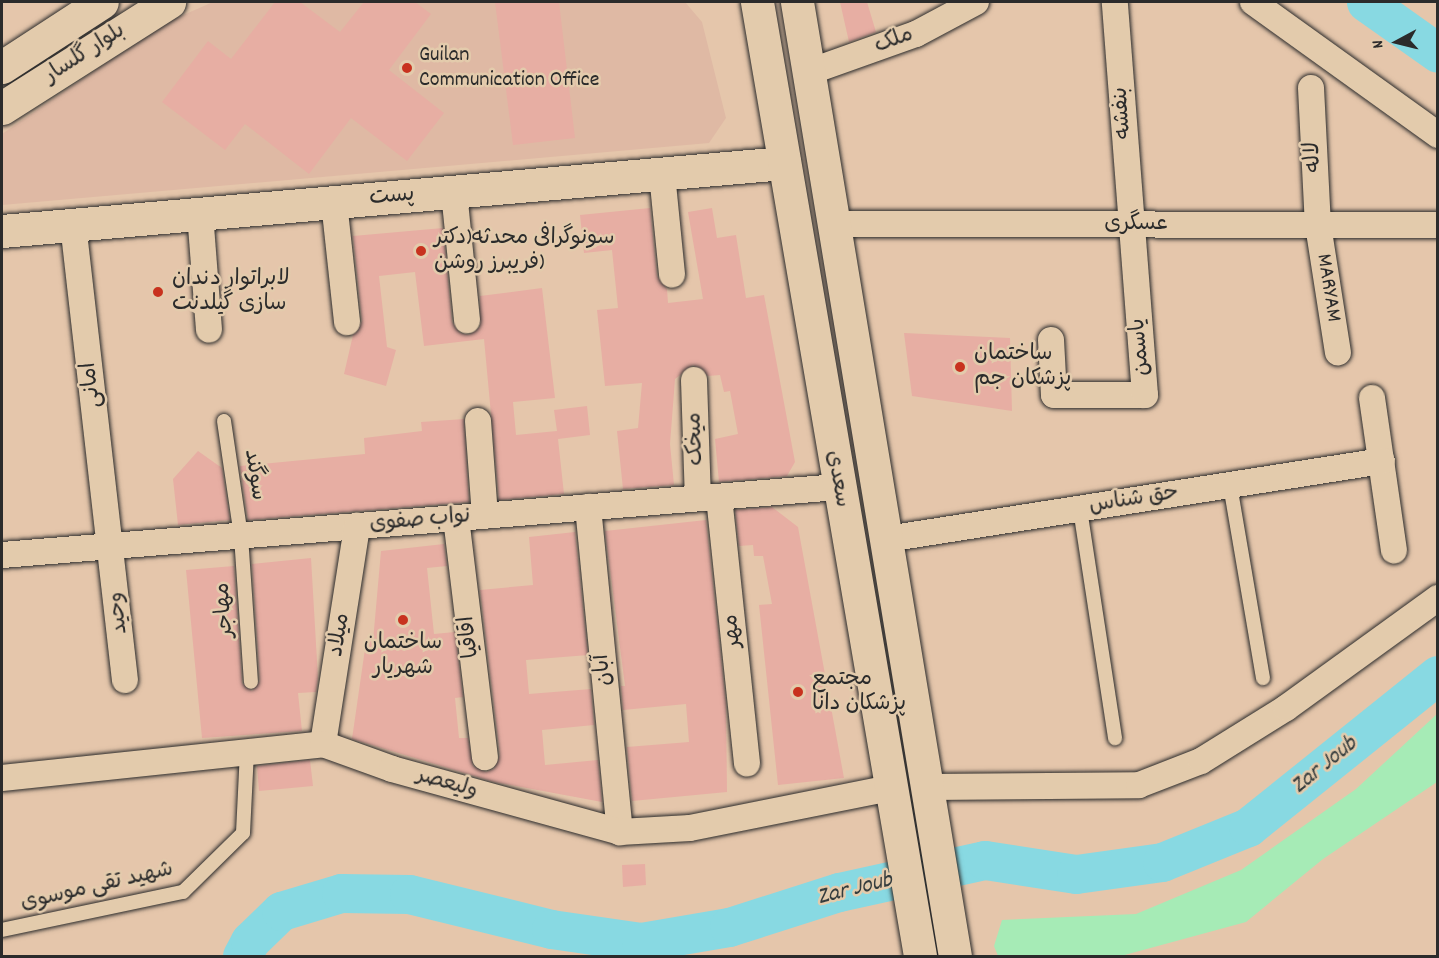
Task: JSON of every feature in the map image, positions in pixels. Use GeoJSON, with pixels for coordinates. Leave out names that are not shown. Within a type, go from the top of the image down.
{"type":"FeatureCollection","features":[{"type":"Feature","properties":{"kind":"main road","name":"بلوار گلسار"},"geometry":{"type":"LineString","coordinates":[[2,67],[102,2]]}},
{"type":"Feature","properties":{"kind":"main road","name":"بلوار گلسار"},"geometry":{"type":"LineString","coordinates":[[2,108],[170,2]]}},
{"type":"Feature","properties":{"kind":"main road","name":"سعدی"},"geometry":{"type":"LineString","coordinates":[[757,2],[920,957]]}},
{"type":"Feature","properties":{"kind":"main road","name":"سعدی"},"geometry":{"type":"LineString","coordinates":[[797,2],[956,956]]}},
{"type":"Feature","properties":{"kind":"main road","name":"پست"},"geometry":{"type":"LineString","coordinates":[[2,231],[784,163]]}},
{"type":"Feature","properties":{"kind":"street","name":"ملک"},"geometry":{"type":"LineString","coordinates":[[809,72],[916,34],[976,2]]}},
{"type":"Feature","properties":{"kind":"street","name":"بنفشه"},"geometry":{"type":"LineString","coordinates":[[1115,2],[1131,225]]}},
{"type":"Feature","properties":{"kind":"street"},"geometry":{"type":"LineString","coordinates":[[1254,2],[1437,135]]}},
{"type":"Feature","properties":{"kind":"street","name":"لاله"},"geometry":{"type":"LineString","coordinates":[[1311,88],[1318,225]]}},
{"type":"Feature","properties":{"kind":"street"},"geometry":{"type":"LineString","coordinates":[[662,174],[672,275]]}},
{"type":"Feature","properties":{"kind":"street"},"geometry":{"type":"LineString","coordinates":[[454,192],[467,320]]}},
{"type":"Feature","properties":{"kind":"street"},"geometry":{"type":"LineString","coordinates":[[334,202],[347,322]]}},
{"type":"Feature","properties":{"kind":"street"},"geometry":{"type":"LineString","coordinates":[[200,213],[209,330]]}},
{"type":"Feature","properties":{"kind":"street","name":"امانی"},"geometry":{"type":"LineString","coordinates":[[73,224],[112,546]]}},
{"type":"Feature","properties":{"kind":"street","name":"عسگری"},"geometry":{"type":"LineString","coordinates":[[834,224],[1437,225]]}},
{"type":"Feature","properties":{"kind":"street","name":"یاسمن"},"geometry":{"type":"LineString","coordinates":[[1051,340],[1054,396],[1145,395],[1131,225]]}},
{"type":"Feature","properties":{"kind":"street","name":"MARYAM"},"geometry":{"type":"LineString","coordinates":[[1318,225],[1338,352]]}},
{"type":"Feature","properties":{"kind":"street","name":"میخک"},"geometry":{"type":"LineString","coordinates":[[694,380],[708,497]]}},
{"type":"Feature","properties":{"kind":"street"},"geometry":{"type":"LineString","coordinates":[[1372,398],[1394,550]]}},
{"type":"Feature","properties":{"kind":"street"},"geometry":{"type":"LineString","coordinates":[[478,421],[485,516]]}},
{"type":"Feature","properties":{"kind":"street","name":"حق شناس"},"geometry":{"type":"LineString","coordinates":[[887,539],[1382,461]]}},
{"type":"Feature","properties":{"kind":"street","name":"نواب صفوی"},"geometry":{"type":"LineString","coordinates":[[2,555],[838,487]]}},
{"type":"Feature","properties":{"kind":"street","name":"مهر"},"geometry":{"type":"LineString","coordinates":[[708,497],[747,764]]}},
{"type":"Feature","properties":{"kind":"street","name":"آبان"},"geometry":{"type":"LineString","coordinates":[[588,507],[620,832]]}},
{"type":"Feature","properties":{"kind":"street","name":"اقاقیا"},"geometry":{"type":"LineString","coordinates":[[456,518],[485,757]]}},
{"type":"Feature","properties":{"kind":"street","name":"میلاد"},"geometry":{"type":"LineString","coordinates":[[323,744],[357,526]]}},
{"type":"Feature","properties":{"kind":"street","name":"وحید"},"geometry":{"type":"LineString","coordinates":[[112,546],[125,680]]}},
{"type":"Feature","properties":{"kind":"street"},"geometry":{"type":"LineString","coordinates":[[930,796],[1139,785],[1201,761],[1286,708],[1437,598]]}},
{"type":"Feature","properties":{"kind":"street","name":"ولیعصر"},"geometry":{"type":"LineString","coordinates":[[2,778],[323,744],[392,769],[620,832],[690,828],[893,802]]}},
{"type":"Feature","properties":{"kind":"lane","name":"سوگند"},"geometry":{"type":"LineString","coordinates":[[224,421],[241,536]]}},
{"type":"Feature","properties":{"kind":"lane"},"geometry":{"type":"LineString","coordinates":[[1230,485],[1263,678]]}},
{"type":"Feature","properties":{"kind":"lane"},"geometry":{"type":"LineString","coordinates":[[1080,509],[1114,738]]}},
{"type":"Feature","properties":{"kind":"lane","name":"مهاجر"},"geometry":{"type":"LineString","coordinates":[[241,536],[251,682]]}},
{"type":"Feature","properties":{"kind":"lane","name":"شهید تقی موسوی"},"geometry":{"type":"LineString","coordinates":[[2,930],[183,892],[243,833],[247,752]]}},
{"type":"Feature","properties":{"kind":"shaded area","name":"Guilan Communication Office"},"geometry":{"type":"Polygon","coordinates":[[[213,2],[685,2],[702,22],[726,118],[709,143],[2,205],[2,134],[163,24],[213,2]]]}},
{"type":"Feature","properties":{"kind":"green space"},"geometry":{"type":"Polygon","coordinates":[[[1437,714],[1437,782],[1323,859],[1246,922],[1121,956],[998,956],[994,946],[1002,920],[1136,914],[1241,870],[1356,789],[1437,714]]]}},
{"type":"Feature","properties":{"kind":"building"},"geometry":{"type":"Polygon","coordinates":[[[275,2],[300,2],[340,32],[364,2],[415,2],[431,14],[389,70],[444,113],[407,161],[351,118],[309,174],[245,124],[225,150],[162,102],[208,41],[231,59],[275,2]]]}},
{"type":"Feature","properties":{"kind":"building"},"geometry":{"type":"Polygon","coordinates":[[[495,2],[559,2],[575,138],[513,145],[495,2]]]}},
{"type":"Feature","properties":{"kind":"building"},"geometry":{"type":"Polygon","coordinates":[[[840,2],[867,2],[876,32],[849,42],[840,2]]]}},
{"type":"Feature","properties":{"kind":"building"},"geometry":{"type":"Polygon","coordinates":[[[650,208],[657,276],[667,289],[668,303],[703,299],[688,212],[712,208],[717,238],[736,235],[746,298],[764,295],[795,462],[787,476],[719,482],[715,439],[738,434],[730,391],[724,392],[720,375],[708,376],[693,365],[675,379],[670,444],[674,485],[623,489],[617,431],[638,428],[642,383],[605,386],[597,310],[618,308],[612,250],[584,253],[580,215],[650,208]]]}},
{"type":"Feature","properties":{"kind":"building"},"geometry":{"type":"Polygon","coordinates":[[[443,228],[452,322],[460,333],[469,335],[480,327],[480,296],[542,288],[555,398],[513,402],[516,435],[557,431],[554,410],[587,406],[590,435],[558,439],[564,494],[499,500],[484,339],[424,346],[415,272],[379,276],[387,347],[396,350],[386,386],[344,374],[353,335],[362,321],[353,236],[443,228]]]}},
{"type":"Feature","properties":{"kind":"building","name":"ساختمان پزشکان جم"},"geometry":{"type":"Polygon","coordinates":[[[904,333],[1010,338],[1012,411],[912,396],[904,333]]]}},
{"type":"Feature","properties":{"kind":"building"},"geometry":{"type":"Polygon","coordinates":[[[464,419],[469,502],[248,520],[240,466],[365,454],[364,438],[422,431],[421,422],[464,419]]]}},
{"type":"Feature","properties":{"kind":"building"},"geometry":{"type":"Polygon","coordinates":[[[198,451],[222,468],[230,520],[178,525],[173,479],[198,451]]]}},
{"type":"Feature","properties":{"kind":"building","name":"مجتمع پزشکان دانا"},"geometry":{"type":"Polygon","coordinates":[[[772,507],[798,527],[844,778],[778,785],[759,605],[772,604],[763,556],[754,556],[753,545],[739,546],[735,510],[772,507]]]}},
{"type":"Feature","properties":{"kind":"building"},"geometry":{"type":"Polygon","coordinates":[[[706,520],[726,704],[727,792],[632,801],[627,747],[689,742],[686,704],[623,710],[621,686],[625,686],[605,531],[706,520]]]}},
{"type":"Feature","properties":{"kind":"building"},"geometry":{"type":"Polygon","coordinates":[[[575,532],[588,655],[526,660],[529,694],[591,689],[594,725],[542,730],[545,765],[598,760],[602,802],[494,782],[352,739],[366,642],[373,641],[381,551],[444,544],[447,566],[427,568],[434,634],[455,632],[463,697],[455,698],[459,738],[468,738],[473,766],[486,772],[494,769],[500,755],[480,590],[533,585],[529,537],[575,532]]]}},
{"type":"Feature","properties":{"kind":"building"},"geometry":{"type":"Polygon","coordinates":[[[311,558],[318,678],[316,692],[298,693],[302,731],[202,738],[186,570],[234,566],[242,683],[252,691],[260,681],[252,564],[311,558]]]}},
{"type":"Feature","properties":{"kind":"building"},"geometry":{"type":"Polygon","coordinates":[[[310,760],[313,786],[259,791],[257,766],[310,760]]]}},
{"type":"Feature","properties":{"kind":"building"},"geometry":{"type":"Polygon","coordinates":[[[645,864],[646,885],[623,887],[622,865],[645,864]]]}},
{"type":"Feature","properties":{"kind":"waterway","name":"Zar Joub"},"geometry":{"type":"LineString","coordinates":[[1366,2],[1438,53]]}},
{"type":"Feature","properties":{"kind":"waterway","name":"Zar Joub"},"geometry":{"type":"LineString","coordinates":[[242,956],[250,941],[281,911],[341,893],[409,894],[551,929],[641,942],[729,927],[839,892],[985,860],[1076,874],[1162,862],[1248,827],[1438,675]]}},
{"type":"Feature","properties":{"kind":"place","name":"Guilan Communication Office"},"geometry":{"type":"Point","coordinates":[407,68]}},
{"type":"Feature","properties":{"kind":"place","name":"سونوگرافی محدثه(دکتر فریبرز روشن)"},"geometry":{"type":"Point","coordinates":[421,251]}},
{"type":"Feature","properties":{"kind":"place","name":"لابراتوار دندان سازی گیلدنت"},"geometry":{"type":"Point","coordinates":[158,292]}},
{"type":"Feature","properties":{"kind":"place","name":"ساختمان پزشکان جم"},"geometry":{"type":"Point","coordinates":[960,367]}},
{"type":"Feature","properties":{"kind":"place","name":"ساختمان شهریار"},"geometry":{"type":"Point","coordinates":[403,620]}},
{"type":"Feature","properties":{"kind":"place","name":"مجتمع پزشکان دانا"},"geometry":{"type":"Point","coordinates":[798,692]}}]}
